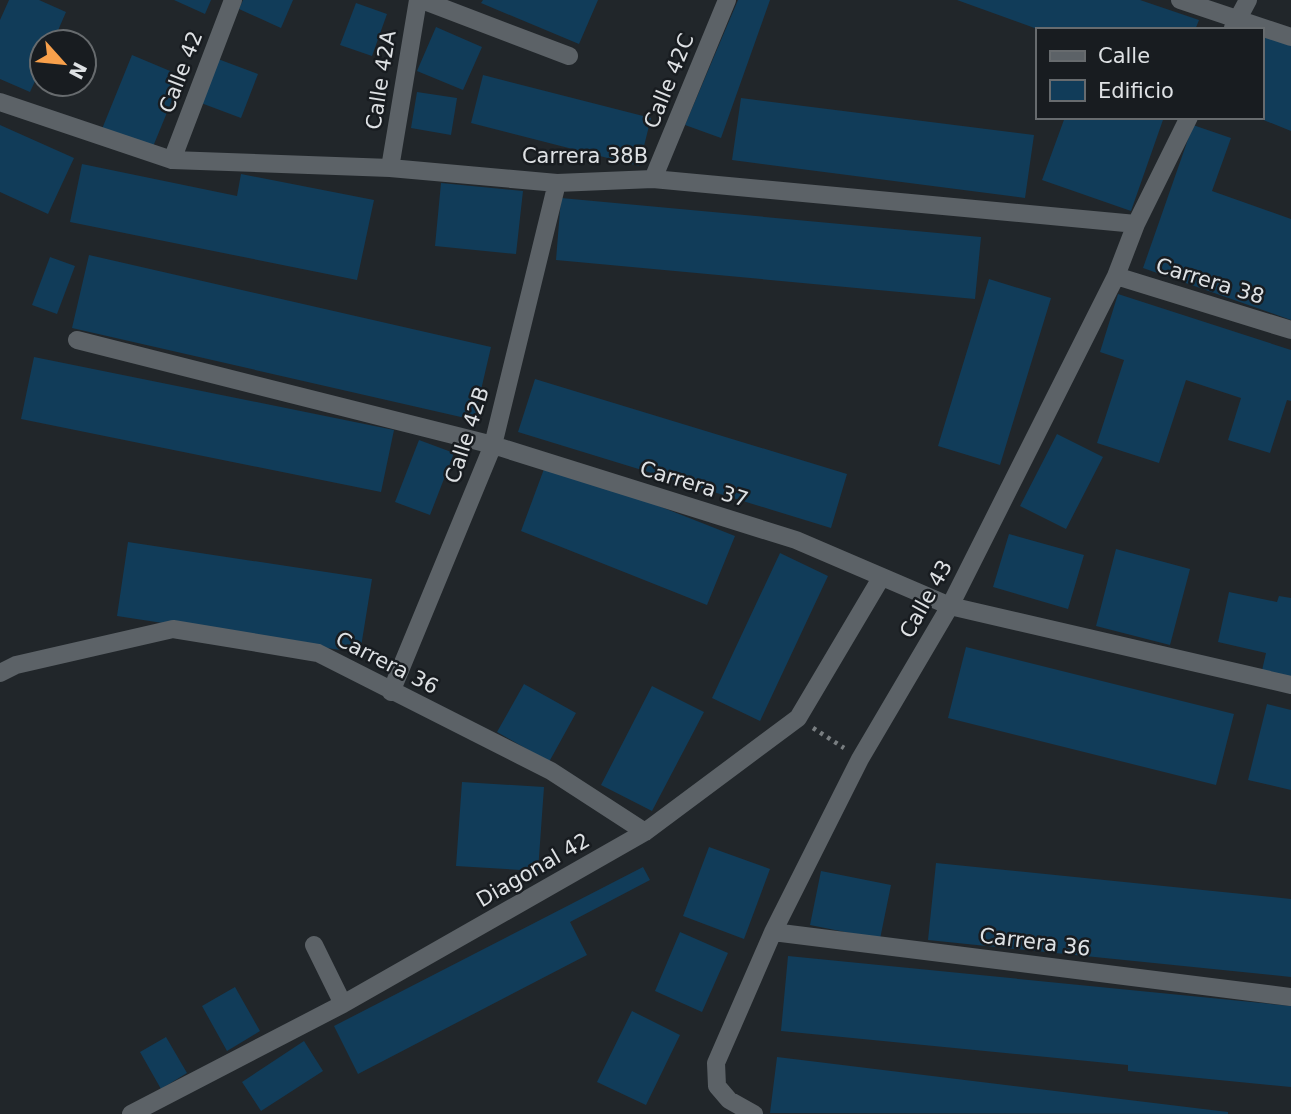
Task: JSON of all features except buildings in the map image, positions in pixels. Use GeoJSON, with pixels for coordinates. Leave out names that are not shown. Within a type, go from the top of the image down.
{"type":"FeatureCollection","features":[{"type":"Feature","properties":{"kind":"street","name":"Calle 42"},"geometry":{"type":"LineString","coordinates":[[172,160],[233,0]]}},
{"type":"Feature","properties":{"kind":"street"},"geometry":{"type":"LineString","coordinates":[[420,0],[569,56]]}},
{"type":"Feature","properties":{"kind":"street","name":"Calle 42A"},"geometry":{"type":"LineString","coordinates":[[390,167],[420,0]]}},
{"type":"Feature","properties":{"kind":"street","name":"Calle 42C"},"geometry":{"type":"LineString","coordinates":[[653,179],[727,0]]}},
{"type":"Feature","properties":{"kind":"street"},"geometry":{"type":"LineString","coordinates":[[1180,0],[1235,25],[1248,0]]}},
{"type":"Feature","properties":{"kind":"street"},"geometry":{"type":"LineString","coordinates":[[1263,31],[1291,37]]}},
{"type":"Feature","properties":{"kind":"street","name":"Carrera 38B"},"geometry":{"type":"LineString","coordinates":[[0,102],[172,160],[390,167],[557,183],[653,179],[1136,224]]}},
{"type":"Feature","properties":{"kind":"street","name":"Calle 43"},"geometry":{"type":"LineString","coordinates":[[754,1114],[729,1100],[717,1086],[716,1063],[774,932],[860,759],[950,607],[1116,276],[1136,224],[1188,119]]}},
{"type":"Feature","properties":{"kind":"street","name":"Calle 42B"},"geometry":{"type":"LineString","coordinates":[[391,692],[492,445],[557,183]]}},
{"type":"Feature","properties":{"kind":"street","name":"Carrera 38"},"geometry":{"type":"LineString","coordinates":[[1116,276],[1291,330]]}},
{"type":"Feature","properties":{"kind":"street","name":"Carrera 37"},"geometry":{"type":"LineString","coordinates":[[77,340],[492,445],[796,540],[950,607],[1291,685]]}},
{"type":"Feature","properties":{"kind":"street","name":"Diagonal 42"},"geometry":{"type":"LineString","coordinates":[[131,1114],[343,1004],[645,832],[797,718],[881,578]]}},
{"type":"Feature","properties":{"kind":"street","name":"Carrera 36"},"geometry":{"type":"LineString","coordinates":[[0,673],[16,666],[173,629],[318,653],[551,771],[645,832]]}},
{"type":"Feature","properties":{"kind":"street","name":"Carrera 36"},"geometry":{"type":"LineString","coordinates":[[774,932],[1291,998]]}},
{"type":"Feature","properties":{"kind":"street"},"geometry":{"type":"LineString","coordinates":[[314,945],[343,1004]]}},
{"type":"Feature","properties":{"kind":"path"},"geometry":{"type":"LineString","coordinates":[[797,718],[860,759]]}}]}
